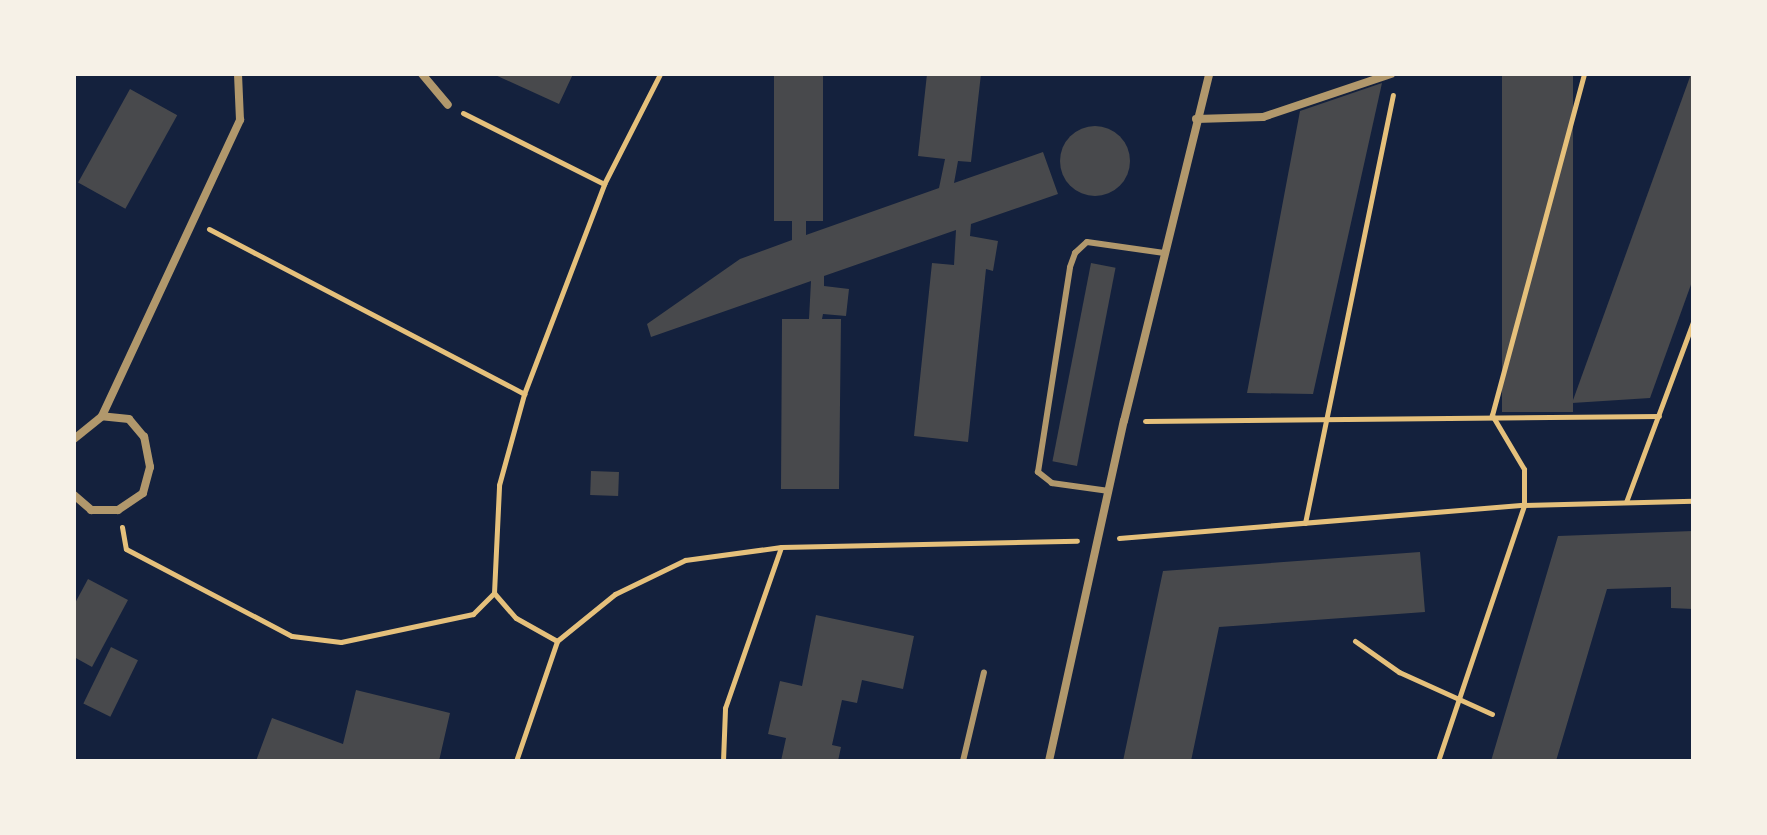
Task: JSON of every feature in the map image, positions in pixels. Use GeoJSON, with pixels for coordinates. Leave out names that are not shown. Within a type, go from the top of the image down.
{"type":"FeatureCollection","features":[{"type":"Feature","properties":{"kind":"street"},"geometry":{"type":"LineString","coordinates":[[74,439],[102,416],[240,120],[238,74]]}},
{"type":"Feature","properties":{"kind":"street"},"geometry":{"type":"LineString","coordinates":[[422,74],[448,105]]}},
{"type":"Feature","properties":{"kind":"street"},"geometry":{"type":"LineString","coordinates":[[1049,761],[1124,421],[1209,74]]}},
{"type":"Feature","properties":{"kind":"street"},"geometry":{"type":"LineString","coordinates":[[1196,119],[1263,117],[1391,74]]}},
{"type":"Feature","properties":{"kind":"street"},"geometry":{"type":"LineString","coordinates":[[74,495],[91,510],[118,510],[143,493],[150,467],[144,437],[129,419],[102,416]]}},
{"type":"Feature","properties":{"kind":"lane"},"geometry":{"type":"LineString","coordinates":[[1109,491],[1052,483],[1038,472],[1070,267],[1075,253],[1087,242],[1164,253]]}},
{"type":"Feature","properties":{"kind":"lane"},"geometry":{"type":"LineString","coordinates":[[963,761],[984,672]]}},
{"type":"Feature","properties":{"kind":"path"},"geometry":{"type":"LineString","coordinates":[[118,510],[126,549],[292,636],[341,642],[473,614],[494,593],[499,485],[524,394],[604,184],[660,74]]}},
{"type":"Feature","properties":{"kind":"path"},"geometry":{"type":"LineString","coordinates":[[1438,761],[1461,702],[1524,505],[1524,469],[1492,415],[1584,74]]}},
{"type":"Feature","properties":{"kind":"path"},"geometry":{"type":"LineString","coordinates":[[1305,523],[1394,89]]}},
{"type":"Feature","properties":{"kind":"path"},"geometry":{"type":"LineString","coordinates":[[448,105],[604,184]]}},
{"type":"Feature","properties":{"kind":"path"},"geometry":{"type":"LineString","coordinates":[[193,221],[524,394]]}},
{"type":"Feature","properties":{"kind":"path"},"geometry":{"type":"LineString","coordinates":[[1626,502],[1693,322]]}},
{"type":"Feature","properties":{"kind":"path"},"geometry":{"type":"LineString","coordinates":[[1124,421],[1492,415],[1659,416]]}},
{"type":"Feature","properties":{"kind":"path"},"geometry":{"type":"LineString","coordinates":[[516,761],[557,641],[615,594],[685,560],[781,547],[1099,540],[1524,505],[1693,501]]}},
{"type":"Feature","properties":{"kind":"path"},"geometry":{"type":"LineString","coordinates":[[723,761],[725,708],[781,547]]}},
{"type":"Feature","properties":{"kind":"path"},"geometry":{"type":"LineString","coordinates":[[494,593],[516,618],[557,641]]}},
{"type":"Feature","properties":{"kind":"path"},"geometry":{"type":"LineString","coordinates":[[1355,641],[1399,672],[1492,714]]}},
{"type":"Feature","properties":{"kind":"building"},"geometry":{"type":"Polygon","coordinates":[[[493,74],[573,74],[559,104],[493,74]]]}},
{"type":"Feature","properties":{"kind":"building"},"geometry":{"type":"Polygon","coordinates":[[[774,74],[823,74],[823,221],[806,221],[806,235],[939,188],[945,159],[918,156],[927,74],[981,74],[971,162],[958,161],[954,183],[1043,152],[1058,194],[971,224],[970,236],[998,241],[993,271],[986,269],[968,442],[914,436],[932,263],[954,265],[956,230],[824,276],[824,286],[849,289],[846,316],[823,314],[822,319],[841,319],[839,489],[781,489],[782,319],[809,319],[811,281],[651,337],[647,324],[740,259],[792,240],[792,221],[774,221],[774,74]]]}},
{"type":"Feature","properties":{"kind":"building"},"geometry":{"type":"Polygon","coordinates":[[[1502,74],[1573,74],[1573,412],[1502,412],[1502,74]]]}},
{"type":"Feature","properties":{"kind":"building"},"geometry":{"type":"Polygon","coordinates":[[[1691,74],[1693,279],[1650,398],[1572,403],[1691,74]]]}},
{"type":"Feature","properties":{"kind":"building"},"geometry":{"type":"Polygon","coordinates":[[[1382,83],[1313,394],[1247,393],[1300,111],[1382,83]]]}},
{"type":"Feature","properties":{"kind":"building"},"geometry":{"type":"Polygon","coordinates":[[[130,89],[177,115],[125,209],[78,183],[130,89]]]}},
{"type":"Feature","properties":{"kind":"building"},"geometry":{"type":"Polygon","coordinates":[[[1095,126],[1120,136],[1130,161],[1120,186],[1095,196],[1070,186],[1060,161],[1070,136],[1095,126]]]}},
{"type":"Feature","properties":{"kind":"building"},"geometry":{"type":"Polygon","coordinates":[[[1091,263],[1116,268],[1077,466],[1052,461],[1091,263]]]}},
{"type":"Feature","properties":{"kind":"building"},"geometry":{"type":"Polygon","coordinates":[[[591,471],[619,472],[618,496],[590,495],[591,471]]]}},
{"type":"Feature","properties":{"kind":"building"},"geometry":{"type":"Polygon","coordinates":[[[1693,531],[1693,609],[1671,608],[1671,587],[1607,589],[1556,761],[1491,761],[1558,536],[1693,531]]]}},
{"type":"Feature","properties":{"kind":"building"},"geometry":{"type":"Polygon","coordinates":[[[1420,552],[1425,612],[1219,627],[1191,761],[1123,761],[1163,571],[1420,552]]]}},
{"type":"Feature","properties":{"kind":"building"},"geometry":{"type":"Polygon","coordinates":[[[88,579],[128,600],[92,667],[74,657],[74,605],[88,579]]]}},
{"type":"Feature","properties":{"kind":"building"},"geometry":{"type":"Polygon","coordinates":[[[816,615],[914,636],[903,689],[862,680],[857,703],[842,700],[832,745],[841,747],[838,761],[781,761],[786,738],[768,734],[780,681],[802,686],[816,615]]]}},
{"type":"Feature","properties":{"kind":"building"},"geometry":{"type":"Polygon","coordinates":[[[111,647],[138,660],[110,717],[83,704],[111,647]]]}},
{"type":"Feature","properties":{"kind":"building"},"geometry":{"type":"Polygon","coordinates":[[[356,690],[450,713],[439,761],[256,761],[272,718],[343,744],[356,690]]]}}]}
